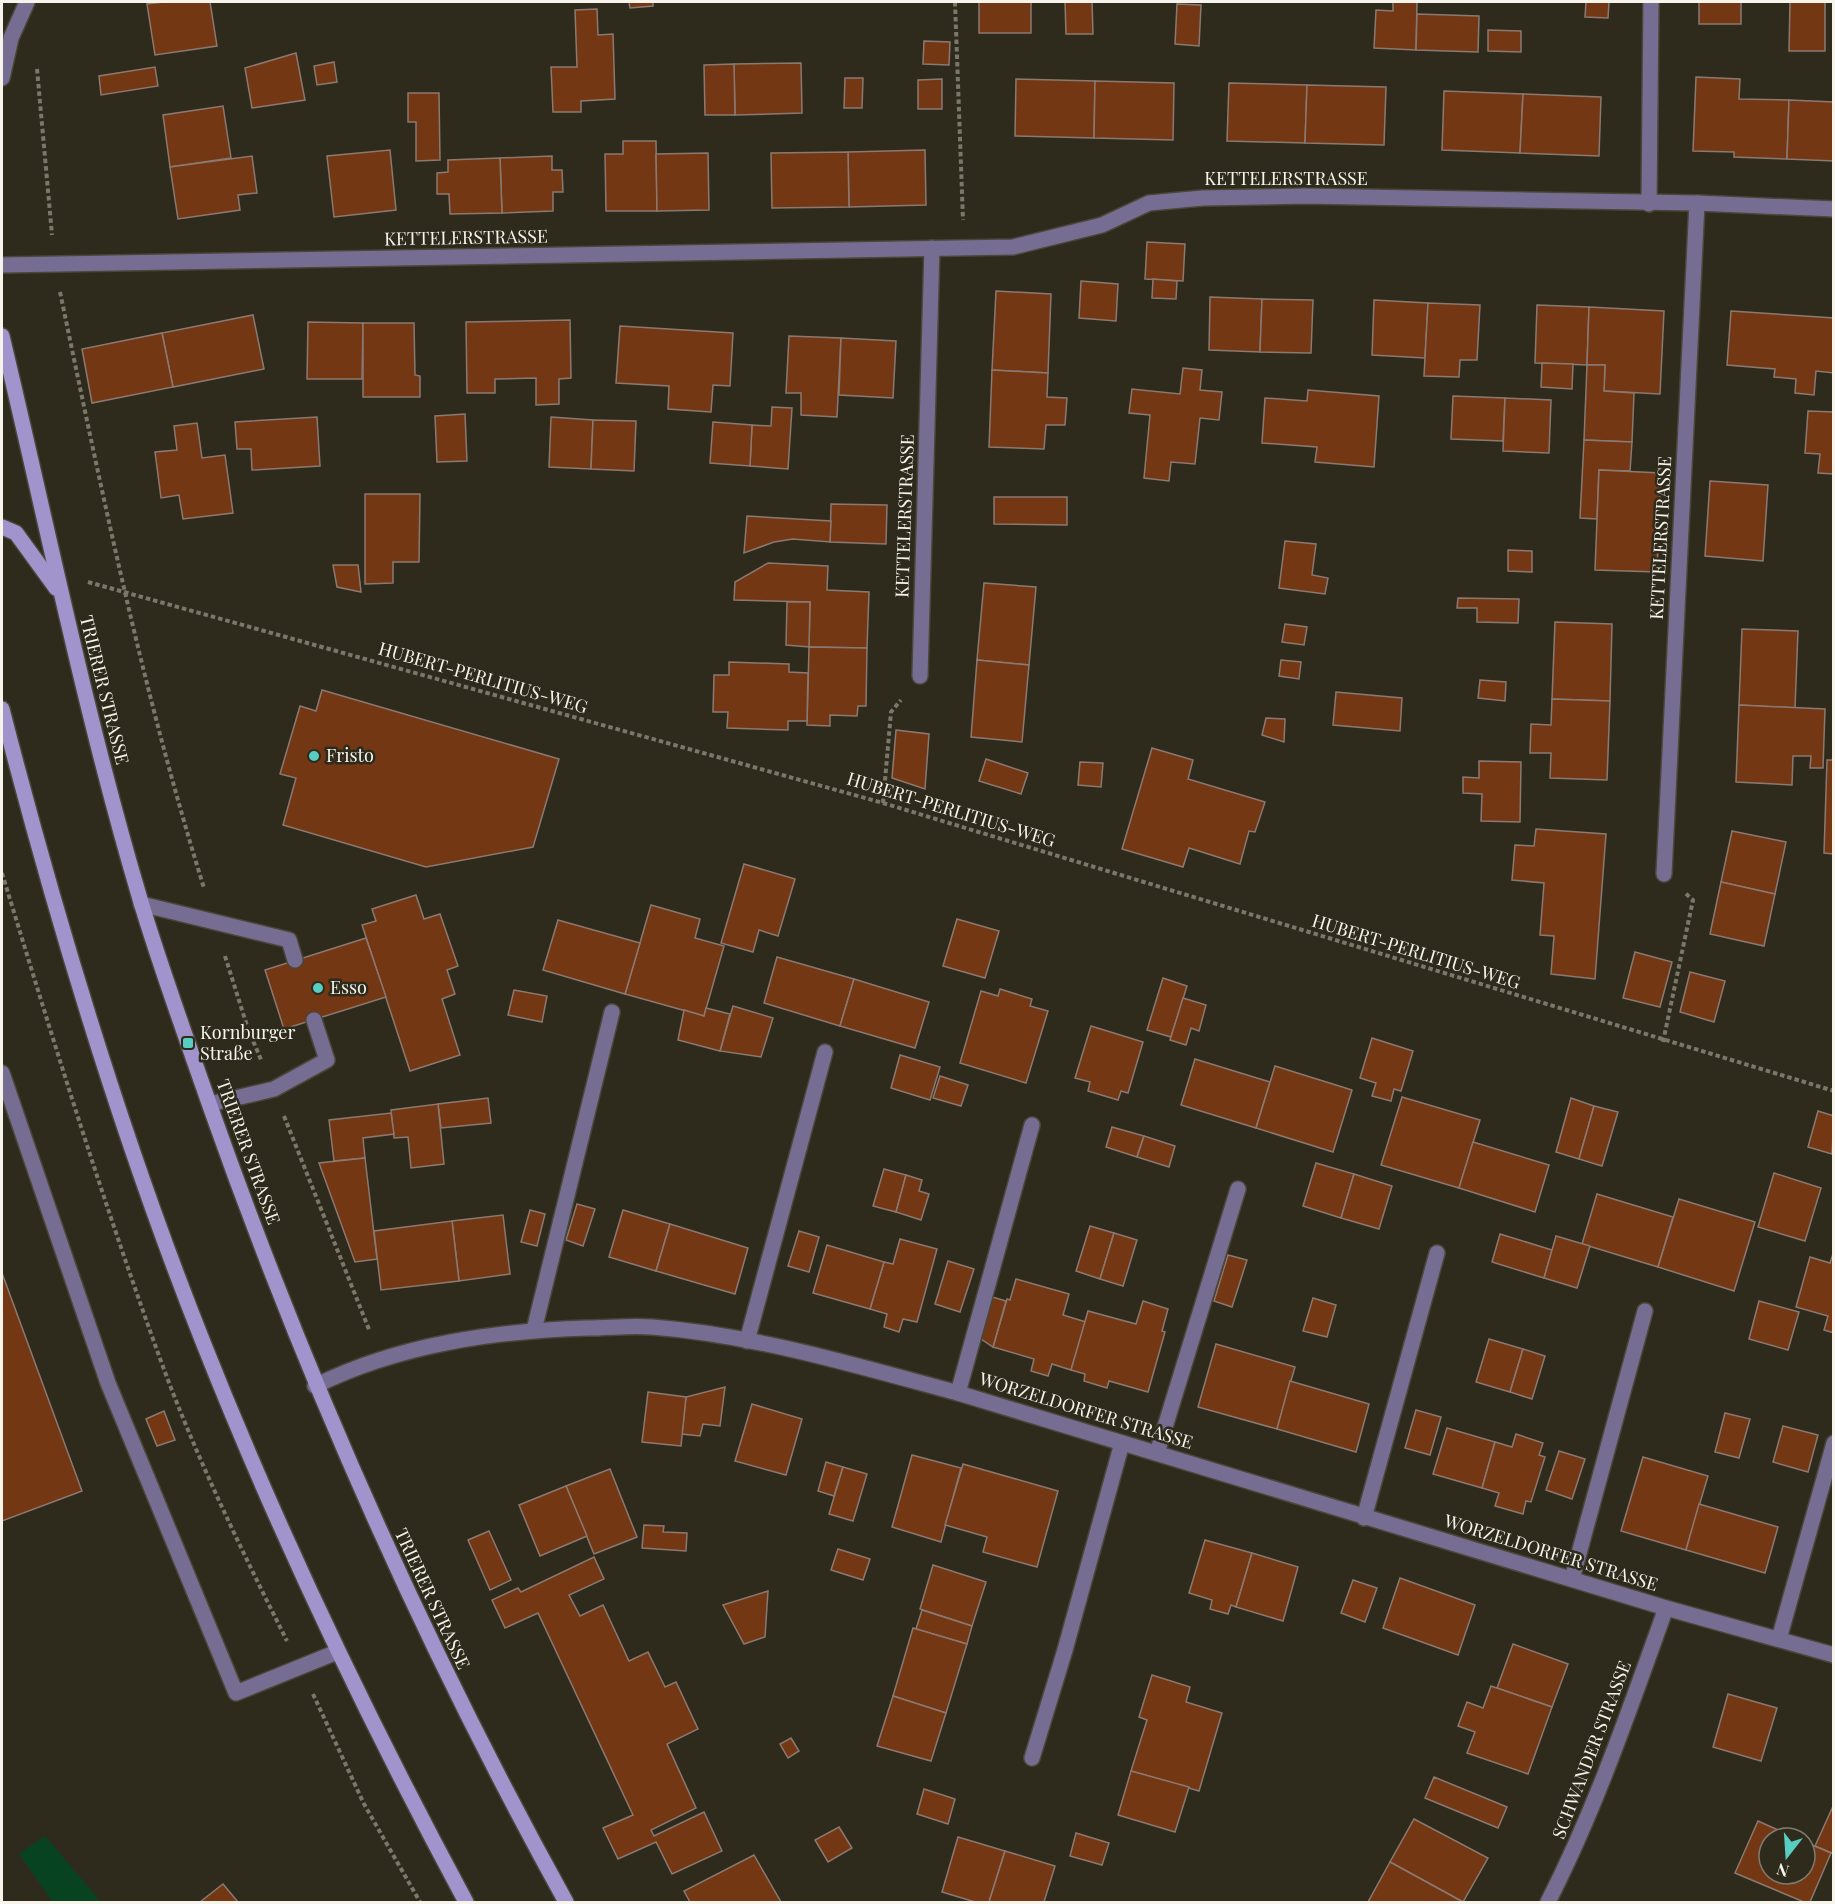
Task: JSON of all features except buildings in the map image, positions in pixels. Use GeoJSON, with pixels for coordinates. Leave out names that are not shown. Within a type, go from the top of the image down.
{"type":"FeatureCollection","features":[{"type":"Feature","properties":{"kind":"main road","name":"TRIERER STRASSE"},"geometry":{"type":"LineString","coordinates":[[2,336],[60,593],[141,904],[261,1247],[315,1386],[438,1659],[491,1764],[566,1902]]}},
{"type":"Feature","properties":{"kind":"main road"},"geometry":{"type":"LineString","coordinates":[[2,527],[16,533],[60,593]]}},
{"type":"Feature","properties":{"kind":"main road"},"geometry":{"type":"LineString","coordinates":[[2,712],[72,958],[139,1169],[203,1343],[337,1652],[466,1902]]}},
{"type":"Feature","properties":{"kind":"street"},"geometry":{"type":"LineString","coordinates":[[2,78],[11,38],[27,2]]}},
{"type":"Feature","properties":{"kind":"street"},"geometry":{"type":"LineString","coordinates":[[1649,204],[1651,2]]}},
{"type":"Feature","properties":{"kind":"street","name":"KETTELERSTRASSE"},"geometry":{"type":"LineString","coordinates":[[2,265],[1013,247],[1102,225],[1149,203],[1203,198],[1317,197],[1697,203],[1833,209]]}},
{"type":"Feature","properties":{"kind":"street","name":"KETTELERSTRASSE"},"geometry":{"type":"LineString","coordinates":[[1664,874],[1697,203]]}},
{"type":"Feature","properties":{"kind":"street","name":"KETTELERSTRASSE"},"geometry":{"type":"LineString","coordinates":[[920,676],[932,248]]}},
{"type":"Feature","properties":{"kind":"street"},"geometry":{"type":"LineString","coordinates":[[141,904],[289,940],[295,960]]}},
{"type":"Feature","properties":{"kind":"street"},"geometry":{"type":"LineString","coordinates":[[534,1330],[612,1012]]}},
{"type":"Feature","properties":{"kind":"street"},"geometry":{"type":"LineString","coordinates":[[210,1104],[274,1089],[327,1060],[314,1020]]}},
{"type":"Feature","properties":{"kind":"street"},"geometry":{"type":"LineString","coordinates":[[747,1341],[825,1052]]}},
{"type":"Feature","properties":{"kind":"street"},"geometry":{"type":"LineString","coordinates":[[2,1074],[108,1383],[237,1693],[337,1652]]}},
{"type":"Feature","properties":{"kind":"street"},"geometry":{"type":"LineString","coordinates":[[958,1393],[1032,1125]]}},
{"type":"Feature","properties":{"kind":"street"},"geometry":{"type":"LineString","coordinates":[[1157,1453],[1238,1189]]}},
{"type":"Feature","properties":{"kind":"street"},"geometry":{"type":"LineString","coordinates":[[1364,1518],[1437,1253]]}},
{"type":"Feature","properties":{"kind":"street"},"geometry":{"type":"LineString","coordinates":[[1572,1580],[1645,1311]]}},
{"type":"Feature","properties":{"kind":"street","name":"WORZELDORFER STRASSE"},"geometry":{"type":"LineString","coordinates":[[315,1386],[380,1358],[440,1344],[534,1330],[651,1326],[747,1341],[862,1367],[958,1393],[1364,1518],[1833,1655]]}},
{"type":"Feature","properties":{"kind":"street"},"geometry":{"type":"LineString","coordinates":[[1032,1758],[1122,1443]]}},
{"type":"Feature","properties":{"kind":"street"},"geometry":{"type":"LineString","coordinates":[[1779,1639],[1833,1443]]}},
{"type":"Feature","properties":{"kind":"street","name":"SCHWANDER STRASSE"},"geometry":{"type":"LineString","coordinates":[[1548,1902],[1572,1856],[1610,1765],[1666,1608]]}},
{"type":"Feature","properties":{"kind":"path"},"geometry":{"type":"LineString","coordinates":[[956,2],[964,247]]}},
{"type":"Feature","properties":{"kind":"path"},"geometry":{"type":"LineString","coordinates":[[6,55],[36,63],[54,265],[123,591],[168,772],[248,1029],[380,1358]]}},
{"type":"Feature","properties":{"kind":"path","name":"HUBERT-PERLITIUS-WEG"},"geometry":{"type":"LineString","coordinates":[[56,573],[883,803],[1663,1042],[1833,1091]]}},
{"type":"Feature","properties":{"kind":"path"},"geometry":{"type":"LineString","coordinates":[[883,803],[891,712],[920,676]]}},
{"type":"Feature","properties":{"kind":"path"},"geometry":{"type":"LineString","coordinates":[[1663,1042],[1693,900],[1664,874]]}},
{"type":"Feature","properties":{"kind":"green space"},"geometry":{"type":"Polygon","coordinates":[[[45,1836],[101,1902],[53,1902],[19,1854],[45,1836]]]}},
{"type":"Feature","properties":{"kind":"place","name":"Fristo"},"geometry":{"type":"Point","coordinates":[314,756]}},
{"type":"Feature","properties":{"kind":"place","name":"Esso"},"geometry":{"type":"Point","coordinates":[318,988]}},
{"type":"Feature","properties":{"kind":"place","name":"Kornburger Straße"},"geometry":{"type":"Point","coordinates":[188,1043]}}]}
